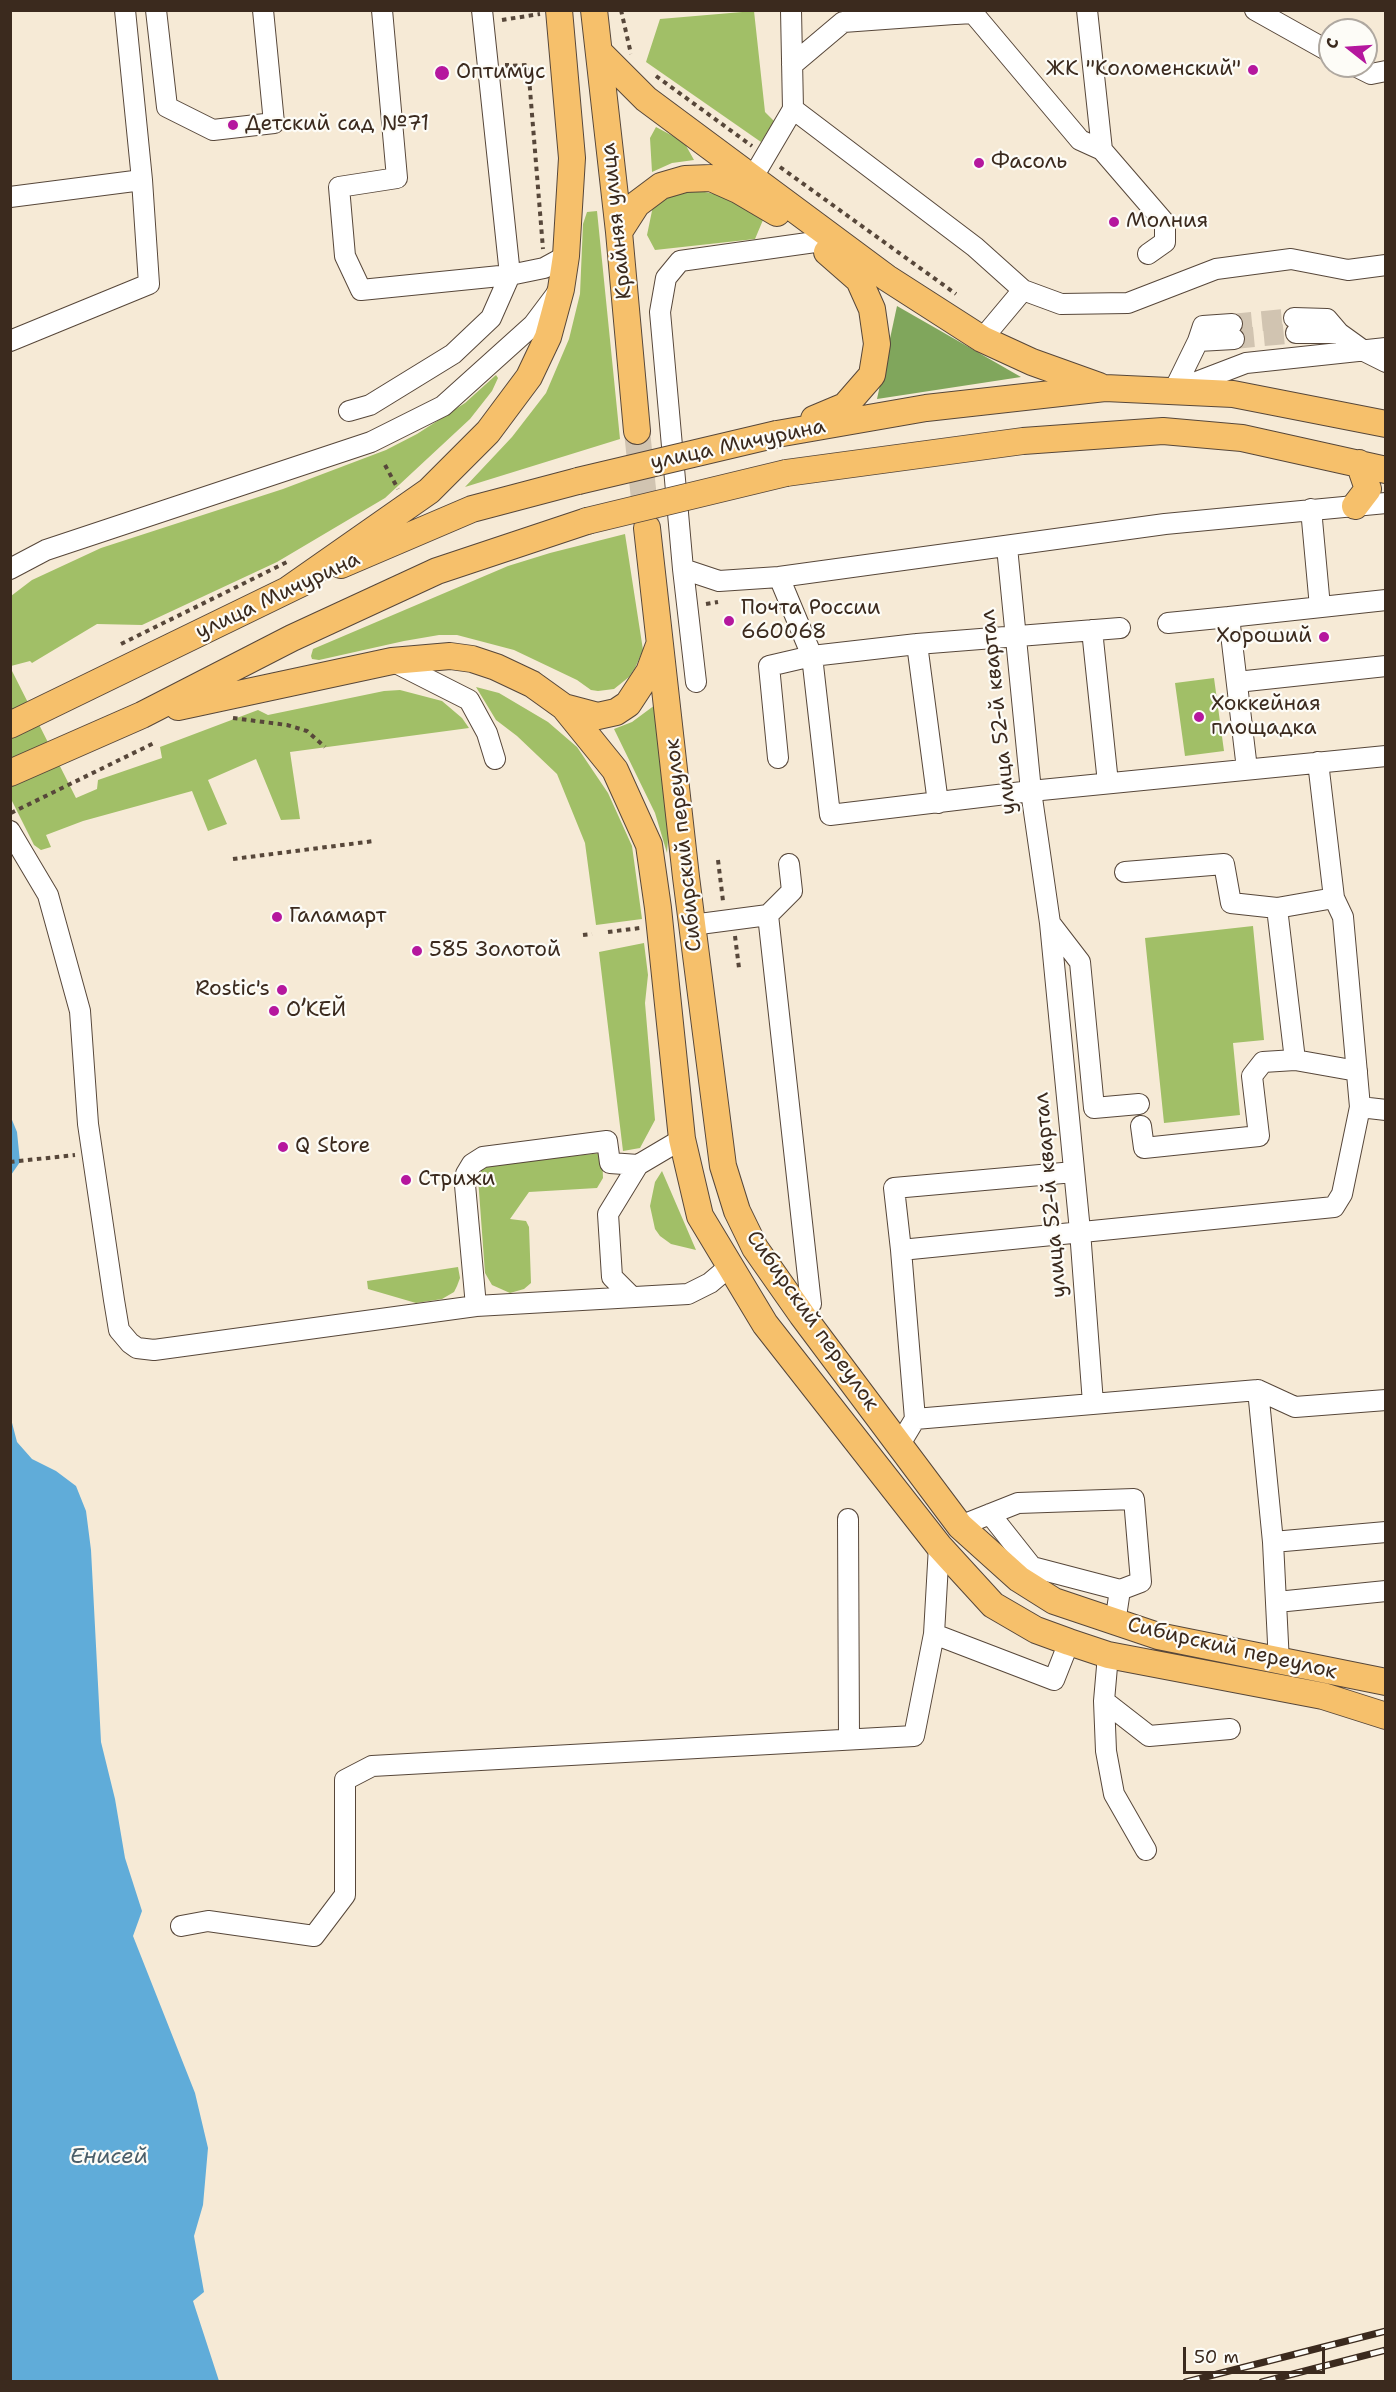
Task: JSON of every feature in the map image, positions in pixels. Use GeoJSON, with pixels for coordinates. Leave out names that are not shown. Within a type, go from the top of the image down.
{"type":"FeatureCollection","features":[{"type":"Feature","properties":{"kind":"main road","name":"Крайняя улица"},"geometry":{"type":"LineString","coordinates":[[594,10],[619,232],[637,431]]}},
{"type":"Feature","properties":{"kind":"main road","name":"Крайняя улица"},"geometry":{"type":"LineString","coordinates":[[289,589],[429,491],[488,432],[529,377],[548,337],[561,289],[566,256],[572,158],[550,12]]}},
{"type":"Feature","properties":{"kind":"main road"},"geometry":{"type":"LineString","coordinates":[[599,52],[646,99],[760,167],[887,279],[982,339],[1032,362],[1105,388]]}},
{"type":"Feature","properties":{"kind":"main road"},"geometry":{"type":"LineString","coordinates":[[619,232],[637,204],[662,186],[685,179],[711,178],[738,189],[768,206],[859,280],[872,309],[877,344],[872,375],[844,406],[777,434]]}},
{"type":"Feature","properties":{"kind":"main road","name":"улица Мичурина"},"geometry":{"type":"LineString","coordinates":[[10,725],[118,659],[289,589],[472,509],[578,481],[777,434],[926,408],[1105,388],[1233,393],[1386,424]]}},
{"type":"Feature","properties":{"kind":"main road","name":"улица Мичурина"},"geometry":{"type":"LineString","coordinates":[[142,715],[292,638],[436,571],[587,521],[786,473],[1023,441],[1163,431],[1242,438],[1386,470]]}},
{"type":"Feature","properties":{"kind":"main road"},"geometry":{"type":"LineString","coordinates":[[1355,506],[1368,489],[1359,463]]}},
{"type":"Feature","properties":{"kind":"main road","name":"Сибирский переулок"},"geometry":{"type":"LineString","coordinates":[[647,528],[692,925],[723,1167],[737,1211],[755,1248],[802,1315],[960,1526],[1028,1585],[1054,1601],[1158,1636],[1279,1663],[1386,1683]]}},
{"type":"Feature","properties":{"kind":"main road"},"geometry":{"type":"LineString","coordinates":[[10,773],[142,715],[393,661],[450,656],[472,659],[496,667],[532,684],[564,707],[598,716],[616,712],[628,704],[649,672],[660,644]]}},
{"type":"Feature","properties":{"kind":"main road","name":"Сибирский переулок"},"geometry":{"type":"LineString","coordinates":[[564,707],[615,770],[649,845],[658,908],[682,1139],[700,1216],[765,1324],[939,1546],[993,1605],[1036,1630],[1108,1655],[1323,1696],[1386,1716]]}},
{"type":"Feature","properties":{"kind":"main road"},"geometry":{"type":"LineString","coordinates":[[729,1267],[755,1248]]}},
{"type":"Feature","properties":{"kind":"main road"},"geometry":{"type":"LineString","coordinates":[[939,1546],[960,1526]]}},
{"type":"Feature","properties":{"kind":"main road"},"geometry":{"type":"LineString","coordinates":[[1108,1655],[1115,1623]]}},
{"type":"Feature","properties":{"kind":"street"},"geometry":{"type":"LineString","coordinates":[[10,340],[149,284],[142,180],[125,10]]}},
{"type":"Feature","properties":{"kind":"street"},"geometry":{"type":"LineString","coordinates":[[156,10],[167,107],[213,130],[274,123],[264,10]]}},
{"type":"Feature","properties":{"kind":"street"},"geometry":{"type":"LineString","coordinates":[[382,10],[397,178],[339,188],[345,256],[361,290],[510,275],[544,268],[566,256]]}},
{"type":"Feature","properties":{"kind":"street"},"geometry":{"type":"LineString","coordinates":[[350,411],[370,405],[453,354],[491,318],[510,275],[482,10]]}},
{"type":"Feature","properties":{"kind":"street"},"geometry":{"type":"LineString","coordinates":[[760,167],[793,109],[791,10]]}},
{"type":"Feature","properties":{"kind":"street"},"geometry":{"type":"LineString","coordinates":[[1087,10],[1102,150]]}},
{"type":"Feature","properties":{"kind":"street"},"geometry":{"type":"LineString","coordinates":[[1255,10],[1318,45]]}},
{"type":"Feature","properties":{"kind":"street"},"geometry":{"type":"LineString","coordinates":[[792,65],[843,22],[956,12],[974,13],[1080,140],[1102,150],[1165,223],[1165,242],[1148,254]]}},
{"type":"Feature","properties":{"kind":"street"},"geometry":{"type":"LineString","coordinates":[[793,109],[975,247],[1023,290],[1061,304],[1128,303],[1216,269],[1291,259],[1348,270],[1386,265]]}},
{"type":"Feature","properties":{"kind":"street"},"geometry":{"type":"LineString","coordinates":[[10,197],[142,180]]}},
{"type":"Feature","properties":{"kind":"street"},"geometry":{"type":"LineString","coordinates":[[696,682],[683,569],[660,312],[666,278],[680,261],[815,242]]}},
{"type":"Feature","properties":{"kind":"street"},"geometry":{"type":"LineString","coordinates":[[10,568],[46,550],[371,442],[443,406],[533,325],[561,289]]}},
{"type":"Feature","properties":{"kind":"street"},"geometry":{"type":"LineString","coordinates":[[982,339],[1023,290]]}},
{"type":"Feature","properties":{"kind":"street"},"geometry":{"type":"LineString","coordinates":[[1295,326],[1327,319],[1339,333],[1364,351],[1386,362]]}},
{"type":"Feature","properties":{"kind":"street"},"geometry":{"type":"LineString","coordinates":[[1174,390],[1203,326],[1233,332]]}},
{"type":"Feature","properties":{"kind":"street"},"geometry":{"type":"LineString","coordinates":[[1174,390],[1246,363],[1386,348]]}},
{"type":"Feature","properties":{"kind":"street"},"geometry":{"type":"LineString","coordinates":[[683,569],[719,581],[779,577],[1165,524],[1386,503]]}},
{"type":"Feature","properties":{"kind":"street"},"geometry":{"type":"LineString","coordinates":[[1311,509],[1320,607]]}},
{"type":"Feature","properties":{"kind":"street","name":"улица 52-й квартал"},"geometry":{"type":"LineString","coordinates":[[1007,547],[1030,791],[1050,924],[1080,1231],[1093,1403]]}},
{"type":"Feature","properties":{"kind":"street"},"geometry":{"type":"LineString","coordinates":[[779,577],[812,656],[830,815],[1030,791],[1386,756]]}},
{"type":"Feature","properties":{"kind":"street"},"geometry":{"type":"LineString","coordinates":[[1168,623],[1386,600]]}},
{"type":"Feature","properties":{"kind":"street"},"geometry":{"type":"LineString","coordinates":[[1229,617],[1247,770]]}},
{"type":"Feature","properties":{"kind":"street"},"geometry":{"type":"LineString","coordinates":[[778,758],[769,666],[812,656],[916,644],[1120,627]]}},
{"type":"Feature","properties":{"kind":"street"},"geometry":{"type":"LineString","coordinates":[[1092,630],[1108,783]]}},
{"type":"Feature","properties":{"kind":"street"},"geometry":{"type":"LineString","coordinates":[[916,644],[938,803]]}},
{"type":"Feature","properties":{"kind":"street"},"geometry":{"type":"LineString","coordinates":[[393,661],[469,700],[487,733],[495,759]]}},
{"type":"Feature","properties":{"kind":"street"},"geometry":{"type":"LineString","coordinates":[[1237,682],[1386,666]]}},
{"type":"Feature","properties":{"kind":"street"},"geometry":{"type":"LineString","coordinates":[[901,1250],[1334,1208],[1342,1194],[1360,1107],[1343,917],[1334,898],[1318,762]]}},
{"type":"Feature","properties":{"kind":"street"},"geometry":{"type":"LineString","coordinates":[[10,831],[48,896],[80,1011],[88,1124],[112,1289],[119,1330],[129,1343],[137,1348],[154,1350],[476,1306],[688,1294],[710,1283],[729,1267]]}},
{"type":"Feature","properties":{"kind":"street"},"geometry":{"type":"LineString","coordinates":[[692,925],[768,915],[792,891],[789,864]]}},
{"type":"Feature","properties":{"kind":"street"},"geometry":{"type":"LineString","coordinates":[[1125,872],[1224,864],[1231,903],[1277,908],[1334,898]]}},
{"type":"Feature","properties":{"kind":"street"},"geometry":{"type":"LineString","coordinates":[[1277,908],[1294,1060]]}},
{"type":"Feature","properties":{"kind":"street"},"geometry":{"type":"LineString","coordinates":[[768,915],[811,1304],[802,1315]]}},
{"type":"Feature","properties":{"kind":"street"},"geometry":{"type":"LineString","coordinates":[[1050,924],[1080,962],[1094,1108],[1139,1104]]}},
{"type":"Feature","properties":{"kind":"street"},"geometry":{"type":"LineString","coordinates":[[1141,1126],[1144,1148],[1259,1136],[1252,1076],[1263,1062],[1294,1060],[1357,1071]]}},
{"type":"Feature","properties":{"kind":"street"},"geometry":{"type":"LineString","coordinates":[[1360,1107],[1386,1110]]}},
{"type":"Feature","properties":{"kind":"street"},"geometry":{"type":"LineString","coordinates":[[632,1297],[612,1277],[608,1214],[638,1165],[682,1139]]}},
{"type":"Feature","properties":{"kind":"street"},"geometry":{"type":"LineString","coordinates":[[476,1306],[465,1185],[466,1174],[472,1164],[483,1157],[607,1141],[610,1164],[638,1165]]}},
{"type":"Feature","properties":{"kind":"street"},"geometry":{"type":"LineString","coordinates":[[900,1444],[915,1419],[894,1188],[1074,1172]]}},
{"type":"Feature","properties":{"kind":"street"},"geometry":{"type":"LineString","coordinates":[[915,1419],[1258,1390],[1295,1407],[1386,1400]]}},
{"type":"Feature","properties":{"kind":"street"},"geometry":{"type":"LineString","coordinates":[[1258,1390],[1273,1542],[1279,1663]]}},
{"type":"Feature","properties":{"kind":"street"},"geometry":{"type":"LineString","coordinates":[[960,1526],[990,1514],[1018,1503],[1134,1499],[1141,1582],[1120,1590],[1032,1567],[990,1514]]}},
{"type":"Feature","properties":{"kind":"street"},"geometry":{"type":"LineString","coordinates":[[848,1519],[849,1738]]}},
{"type":"Feature","properties":{"kind":"street"},"geometry":{"type":"LineString","coordinates":[[1273,1542],[1386,1532]]}},
{"type":"Feature","properties":{"kind":"street"},"geometry":{"type":"LineString","coordinates":[[181,1926],[208,1921],[314,1936],[345,1895],[345,1780],[372,1766],[914,1736],[934,1634],[939,1546]]}},
{"type":"Feature","properties":{"kind":"street"},"geometry":{"type":"LineString","coordinates":[[1115,1623],[1120,1590]]}},
{"type":"Feature","properties":{"kind":"street"},"geometry":{"type":"LineString","coordinates":[[1277,1602],[1386,1591]]}},
{"type":"Feature","properties":{"kind":"street"},"geometry":{"type":"LineString","coordinates":[[934,1634],[1054,1680],[1069,1642]]}},
{"type":"Feature","properties":{"kind":"street"},"geometry":{"type":"LineString","coordinates":[[1108,1655],[1104,1701],[1106,1751],[1114,1794],[1146,1850]]}},
{"type":"Feature","properties":{"kind":"street"},"geometry":{"type":"LineString","coordinates":[[1104,1701],[1149,1736],[1230,1729]]}},
{"type":"Feature","properties":{"kind":"path"},"geometry":{"type":"LineString","coordinates":[[501,10],[504,32]]}},
{"type":"Feature","properties":{"kind":"path"},"geometry":{"type":"LineString","coordinates":[[621,10],[632,58]]}},
{"type":"Feature","properties":{"kind":"path"},"geometry":{"type":"LineString","coordinates":[[502,20],[550,12]]}},
{"type":"Feature","properties":{"kind":"path"},"geometry":{"type":"LineString","coordinates":[[506,54],[507,66],[528,64],[544,268]]}},
{"type":"Feature","properties":{"kind":"path"},"geometry":{"type":"LineString","coordinates":[[651,72],[760,167],[957,295]]}},
{"type":"Feature","properties":{"kind":"path"},"geometry":{"type":"LineString","coordinates":[[385,465],[401,495]]}},
{"type":"Feature","properties":{"kind":"path"},"geometry":{"type":"LineString","coordinates":[[118,659],[293,558]]}},
{"type":"Feature","properties":{"kind":"path"},"geometry":{"type":"LineString","coordinates":[[705,604],[718,602]]}},
{"type":"Feature","properties":{"kind":"path"},"geometry":{"type":"LineString","coordinates":[[227,717],[287,725],[307,731],[325,747]]}},
{"type":"Feature","properties":{"kind":"path"},"geometry":{"type":"LineString","coordinates":[[10,814],[156,742]]}},
{"type":"Feature","properties":{"kind":"path"},"geometry":{"type":"LineString","coordinates":[[233,859],[374,841]]}},
{"type":"Feature","properties":{"kind":"path"},"geometry":{"type":"LineString","coordinates":[[718,860],[723,901]]}},
{"type":"Feature","properties":{"kind":"path"},"geometry":{"type":"LineString","coordinates":[[608,932],[641,928]]}},
{"type":"Feature","properties":{"kind":"path"},"geometry":{"type":"LineString","coordinates":[[734,932],[739,968]]}},
{"type":"Feature","properties":{"kind":"path"},"geometry":{"type":"LineString","coordinates":[[583,935],[592,934]]}},
{"type":"Feature","properties":{"kind":"path"},"geometry":{"type":"LineString","coordinates":[[10,1162],[79,1154]]}},
{"type":"Feature","properties":{"kind":"green space"},"geometry":{"type":"Polygon","coordinates":[[[754,11],[765,112],[774,121],[761,142],[646,62],[660,19],[754,11]]]}},
{"type":"Feature","properties":{"kind":"green space"},"geometry":{"type":"Polygon","coordinates":[[[656,127],[684,142],[694,160],[672,163],[652,172],[650,138],[656,127]]]}},
{"type":"Feature","properties":{"kind":"green space"},"geometry":{"type":"Polygon","coordinates":[[[700,191],[729,197],[755,210],[763,220],[755,239],[655,250],[647,235],[653,206],[673,193],[700,191]]]}},
{"type":"Feature","properties":{"kind":"green space"},"geometry":{"type":"Polygon","coordinates":[[[597,211],[620,439],[465,487],[512,437],[546,393],[569,339],[580,294],[583,224],[587,212],[597,211]]]}},
{"type":"Feature","properties":{"kind":"green space"},"geometry":{"type":"Polygon","coordinates":[[[897,306],[1021,377],[877,399],[897,306]]]}},
{"type":"Feature","properties":{"kind":"green space"},"geometry":{"type":"Polygon","coordinates":[[[496,375],[498,378],[492,391],[470,419],[385,498],[277,562],[142,625],[97,624],[32,663],[30,661],[11,666],[11,596],[32,580],[101,548],[283,489],[386,450],[417,434],[465,403],[496,375]]]}},
{"type":"Feature","properties":{"kind":"green space"},"geometry":{"type":"Polygon","coordinates":[[[625,534],[643,650],[629,677],[614,689],[591,690],[577,680],[514,650],[457,635],[439,635],[319,660],[312,659],[313,649],[508,566],[625,534]]]}},
{"type":"Feature","properties":{"kind":"green space"},"geometry":{"type":"Polygon","coordinates":[[[10,667],[76,798],[97,789],[98,780],[162,758],[160,747],[258,710],[268,715],[384,691],[400,690],[442,701],[462,718],[469,728],[290,752],[300,819],[281,820],[256,759],[208,780],[227,824],[208,831],[192,791],[83,821],[46,835],[51,847],[41,850],[34,845],[11,799],[10,667]]]}},
{"type":"Feature","properties":{"kind":"green space","name":"Хоккейная площадка"},"geometry":{"type":"Polygon","coordinates":[[[1214,678],[1224,751],[1185,756],[1175,683],[1214,678]]]}},
{"type":"Feature","properties":{"kind":"green space"},"geometry":{"type":"Polygon","coordinates":[[[476,687],[499,693],[548,722],[577,747],[608,793],[632,846],[642,919],[596,925],[585,843],[557,774],[517,736],[496,720],[476,687]]]}},
{"type":"Feature","properties":{"kind":"green space"},"geometry":{"type":"Polygon","coordinates":[[[655,705],[670,812],[667,853],[655,813],[614,729],[632,722],[655,705]]]}},
{"type":"Feature","properties":{"kind":"green space"},"geometry":{"type":"Polygon","coordinates":[[[1253,926],[1264,1040],[1233,1043],[1240,1115],[1164,1123],[1145,938],[1253,926]]]}},
{"type":"Feature","properties":{"kind":"green space"},"geometry":{"type":"Polygon","coordinates":[[[644,943],[648,975],[645,1003],[655,1120],[640,1148],[623,1151],[599,952],[644,943]]]}},
{"type":"Feature","properties":{"kind":"green space"},"geometry":{"type":"Polygon","coordinates":[[[602,1153],[603,1178],[597,1188],[529,1192],[510,1219],[526,1221],[529,1227],[531,1283],[524,1289],[510,1293],[492,1285],[485,1273],[478,1178],[482,1168],[495,1164],[602,1153]]]}},
{"type":"Feature","properties":{"kind":"green space"},"geometry":{"type":"Polygon","coordinates":[[[662,1171],[696,1250],[671,1244],[655,1229],[650,1206],[655,1182],[662,1171]]]}},
{"type":"Feature","properties":{"kind":"green space"},"geometry":{"type":"Polygon","coordinates":[[[458,1267],[460,1278],[454,1292],[442,1299],[416,1303],[368,1289],[367,1281],[458,1267]]]}},
{"type":"Feature","properties":{"kind":"water"},"geometry":{"type":"Polygon","coordinates":[[[10,1115],[17,1132],[20,1162],[11,1175],[10,1115]]]}},
{"type":"Feature","properties":{"kind":"water","name":"Енисей"},"geometry":{"type":"Polygon","coordinates":[[[10,1415],[17,1442],[32,1459],[56,1471],[76,1486],[86,1511],[91,1550],[101,1742],[115,1799],[125,1858],[142,1911],[133,1936],[195,2093],[208,2148],[203,2205],[194,2236],[204,2292],[193,2301],[219,2381],[11,2381],[10,1415]]]}},
{"type":"Feature","properties":{"kind":"tunnel"},"geometry":{"type":"LineString","coordinates":[[1232,324],[1294,318]]}},
{"type":"Feature","properties":{"kind":"tunnel"},"geometry":{"type":"LineString","coordinates":[[1234,339],[1296,333]]}},
{"type":"Feature","properties":{"kind":"tunnel"},"geometry":{"type":"LineString","coordinates":[[637,431],[647,528]]}},
{"type":"Feature","properties":{"kind":"railway"},"geometry":{"type":"LineString","coordinates":[[1186,2382],[1386,2331]]}},
{"type":"Feature","properties":{"kind":"railway"},"geometry":{"type":"LineString","coordinates":[[1262,2382],[1386,2350]]}},
{"type":"Feature","properties":{"kind":"place","name":"ЖК \"Коломенский\""},"geometry":{"type":"Point","coordinates":[1253,70]}},
{"type":"Feature","properties":{"kind":"place","name":"Оптимус"},"geometry":{"type":"Point","coordinates":[442,73]}},
{"type":"Feature","properties":{"kind":"place","name":"Детский сад №71"},"geometry":{"type":"Point","coordinates":[233,125]}},
{"type":"Feature","properties":{"kind":"place","name":"Фасоль"},"geometry":{"type":"Point","coordinates":[979,163]}},
{"type":"Feature","properties":{"kind":"place","name":"Молния"},"geometry":{"type":"Point","coordinates":[1114,222]}},
{"type":"Feature","properties":{"kind":"place","name":"Почта России 660068"},"geometry":{"type":"Point","coordinates":[729,621]}},
{"type":"Feature","properties":{"kind":"place","name":"Хороший"},"geometry":{"type":"Point","coordinates":[1324,637]}},
{"type":"Feature","properties":{"kind":"place","name":"Хоккейная площадка"},"geometry":{"type":"Point","coordinates":[1199,717]}},
{"type":"Feature","properties":{"kind":"place","name":"Галамарт"},"geometry":{"type":"Point","coordinates":[277,917]}},
{"type":"Feature","properties":{"kind":"place","name":"585 Золотой"},"geometry":{"type":"Point","coordinates":[417,951]}},
{"type":"Feature","properties":{"kind":"place","name":"Rostic's"},"geometry":{"type":"Point","coordinates":[282,990]}},
{"type":"Feature","properties":{"kind":"place","name":"О’КЕЙ"},"geometry":{"type":"Point","coordinates":[274,1011]}},
{"type":"Feature","properties":{"kind":"place","name":"Q Store"},"geometry":{"type":"Point","coordinates":[283,1147]}},
{"type":"Feature","properties":{"kind":"place","name":"Стрижи"},"geometry":{"type":"Point","coordinates":[406,1180]}}]}
